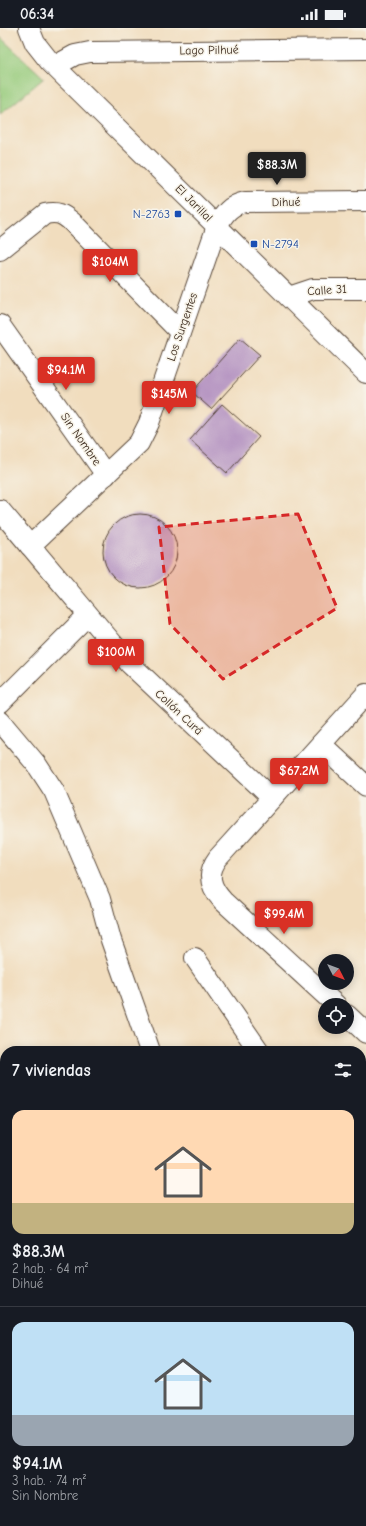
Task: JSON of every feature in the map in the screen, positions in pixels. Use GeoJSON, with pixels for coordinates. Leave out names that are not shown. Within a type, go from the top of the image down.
{"type":"FeatureCollection","features":[{"type":"Feature","properties":{"kind":"street","name":"El Jarillal"},"geometry":{"type":"LineString","coordinates":[[29,28],[35,43],[55,66],[366,373]]}},
{"type":"Feature","properties":{"kind":"street","name":"Lago Pilhué"},"geometry":{"type":"LineString","coordinates":[[55,66],[74,55],[90,52],[366,49]]}},
{"type":"Feature","properties":{"kind":"street","name":"Dihué"},"geometry":{"type":"LineString","coordinates":[[217,226],[222,217],[232,206],[245,202],[366,201]]}},
{"type":"Feature","properties":{"kind":"street"},"geometry":{"type":"LineString","coordinates":[[0,250],[45,214],[53,212],[60,213],[72,222],[180,332]]}},
{"type":"Feature","properties":{"kind":"street","name":"Los Surgentes"},"geometry":{"type":"LineString","coordinates":[[30,546],[131,452],[145,434],[217,226]]}},
{"type":"Feature","properties":{"kind":"street","name":"Calle 31"},"geometry":{"type":"LineString","coordinates":[[289,297],[313,289],[366,289]]}},
{"type":"Feature","properties":{"kind":"street","name":"Sin Nombre"},"geometry":{"type":"LineString","coordinates":[[0,325],[106,475]]}},
{"type":"Feature","properties":{"kind":"street","name":"Collón Curá"},"geometry":{"type":"LineString","coordinates":[[0,510],[88,615],[148,682],[272,798]]}},
{"type":"Feature","properties":{"kind":"street"},"geometry":{"type":"LineString","coordinates":[[0,703],[88,615]]}},
{"type":"Feature","properties":{"kind":"street"},"geometry":{"type":"LineString","coordinates":[[328,998],[223,901],[213,888],[210,880],[210,872],[213,864],[366,694]]}},
{"type":"Feature","properties":{"kind":"street"},"geometry":{"type":"LineString","coordinates":[[0,720],[37,765],[54,791],[100,899],[111,940],[148,1046]]}},
{"type":"Feature","properties":{"kind":"street"},"geometry":{"type":"LineString","coordinates":[[321,744],[366,786]]}},
{"type":"Feature","properties":{"kind":"street"},"geometry":{"type":"LineString","coordinates":[[195,958],[256,1046]]}},
{"type":"Feature","properties":{"kind":"street"},"geometry":{"type":"LineString","coordinates":[[354,1022],[366,1033]]}},
{"type":"Feature","properties":{"kind":"highlighted area"},"geometry":{"type":"Polygon","coordinates":[[[298,514],[337,608],[223,679],[170,624],[159,527],[298,514]]]}},
{"type":"Feature","properties":{"kind":"green space"},"geometry":{"type":"Polygon","coordinates":[[[0,37],[44,78],[0,115],[0,37]]]}},
{"type":"Feature","properties":{"kind":"building"},"geometry":{"type":"Polygon","coordinates":[[[240,338],[260,355],[211,409],[192,392],[240,338]]]}},
{"type":"Feature","properties":{"kind":"building"},"geometry":{"type":"Polygon","coordinates":[[[222,404],[259,437],[227,473],[190,440],[222,404]]]}},
{"type":"Feature","properties":{"kind":"building"},"geometry":{"type":"Polygon","coordinates":[[[140,514],[154,517],[166,525],[174,537],[177,551],[174,565],[166,577],[154,585],[140,588],[126,585],[114,577],[106,565],[103,551],[106,537],[114,525],[126,517],[140,514]]]}},
{"type":"Feature","properties":{"kind":"place","name":"N-2763"},"geometry":{"type":"Point","coordinates":[178,214]}},
{"type":"Feature","properties":{"kind":"place","name":"N-2794"},"geometry":{"type":"Point","coordinates":[254,244]}}]}
